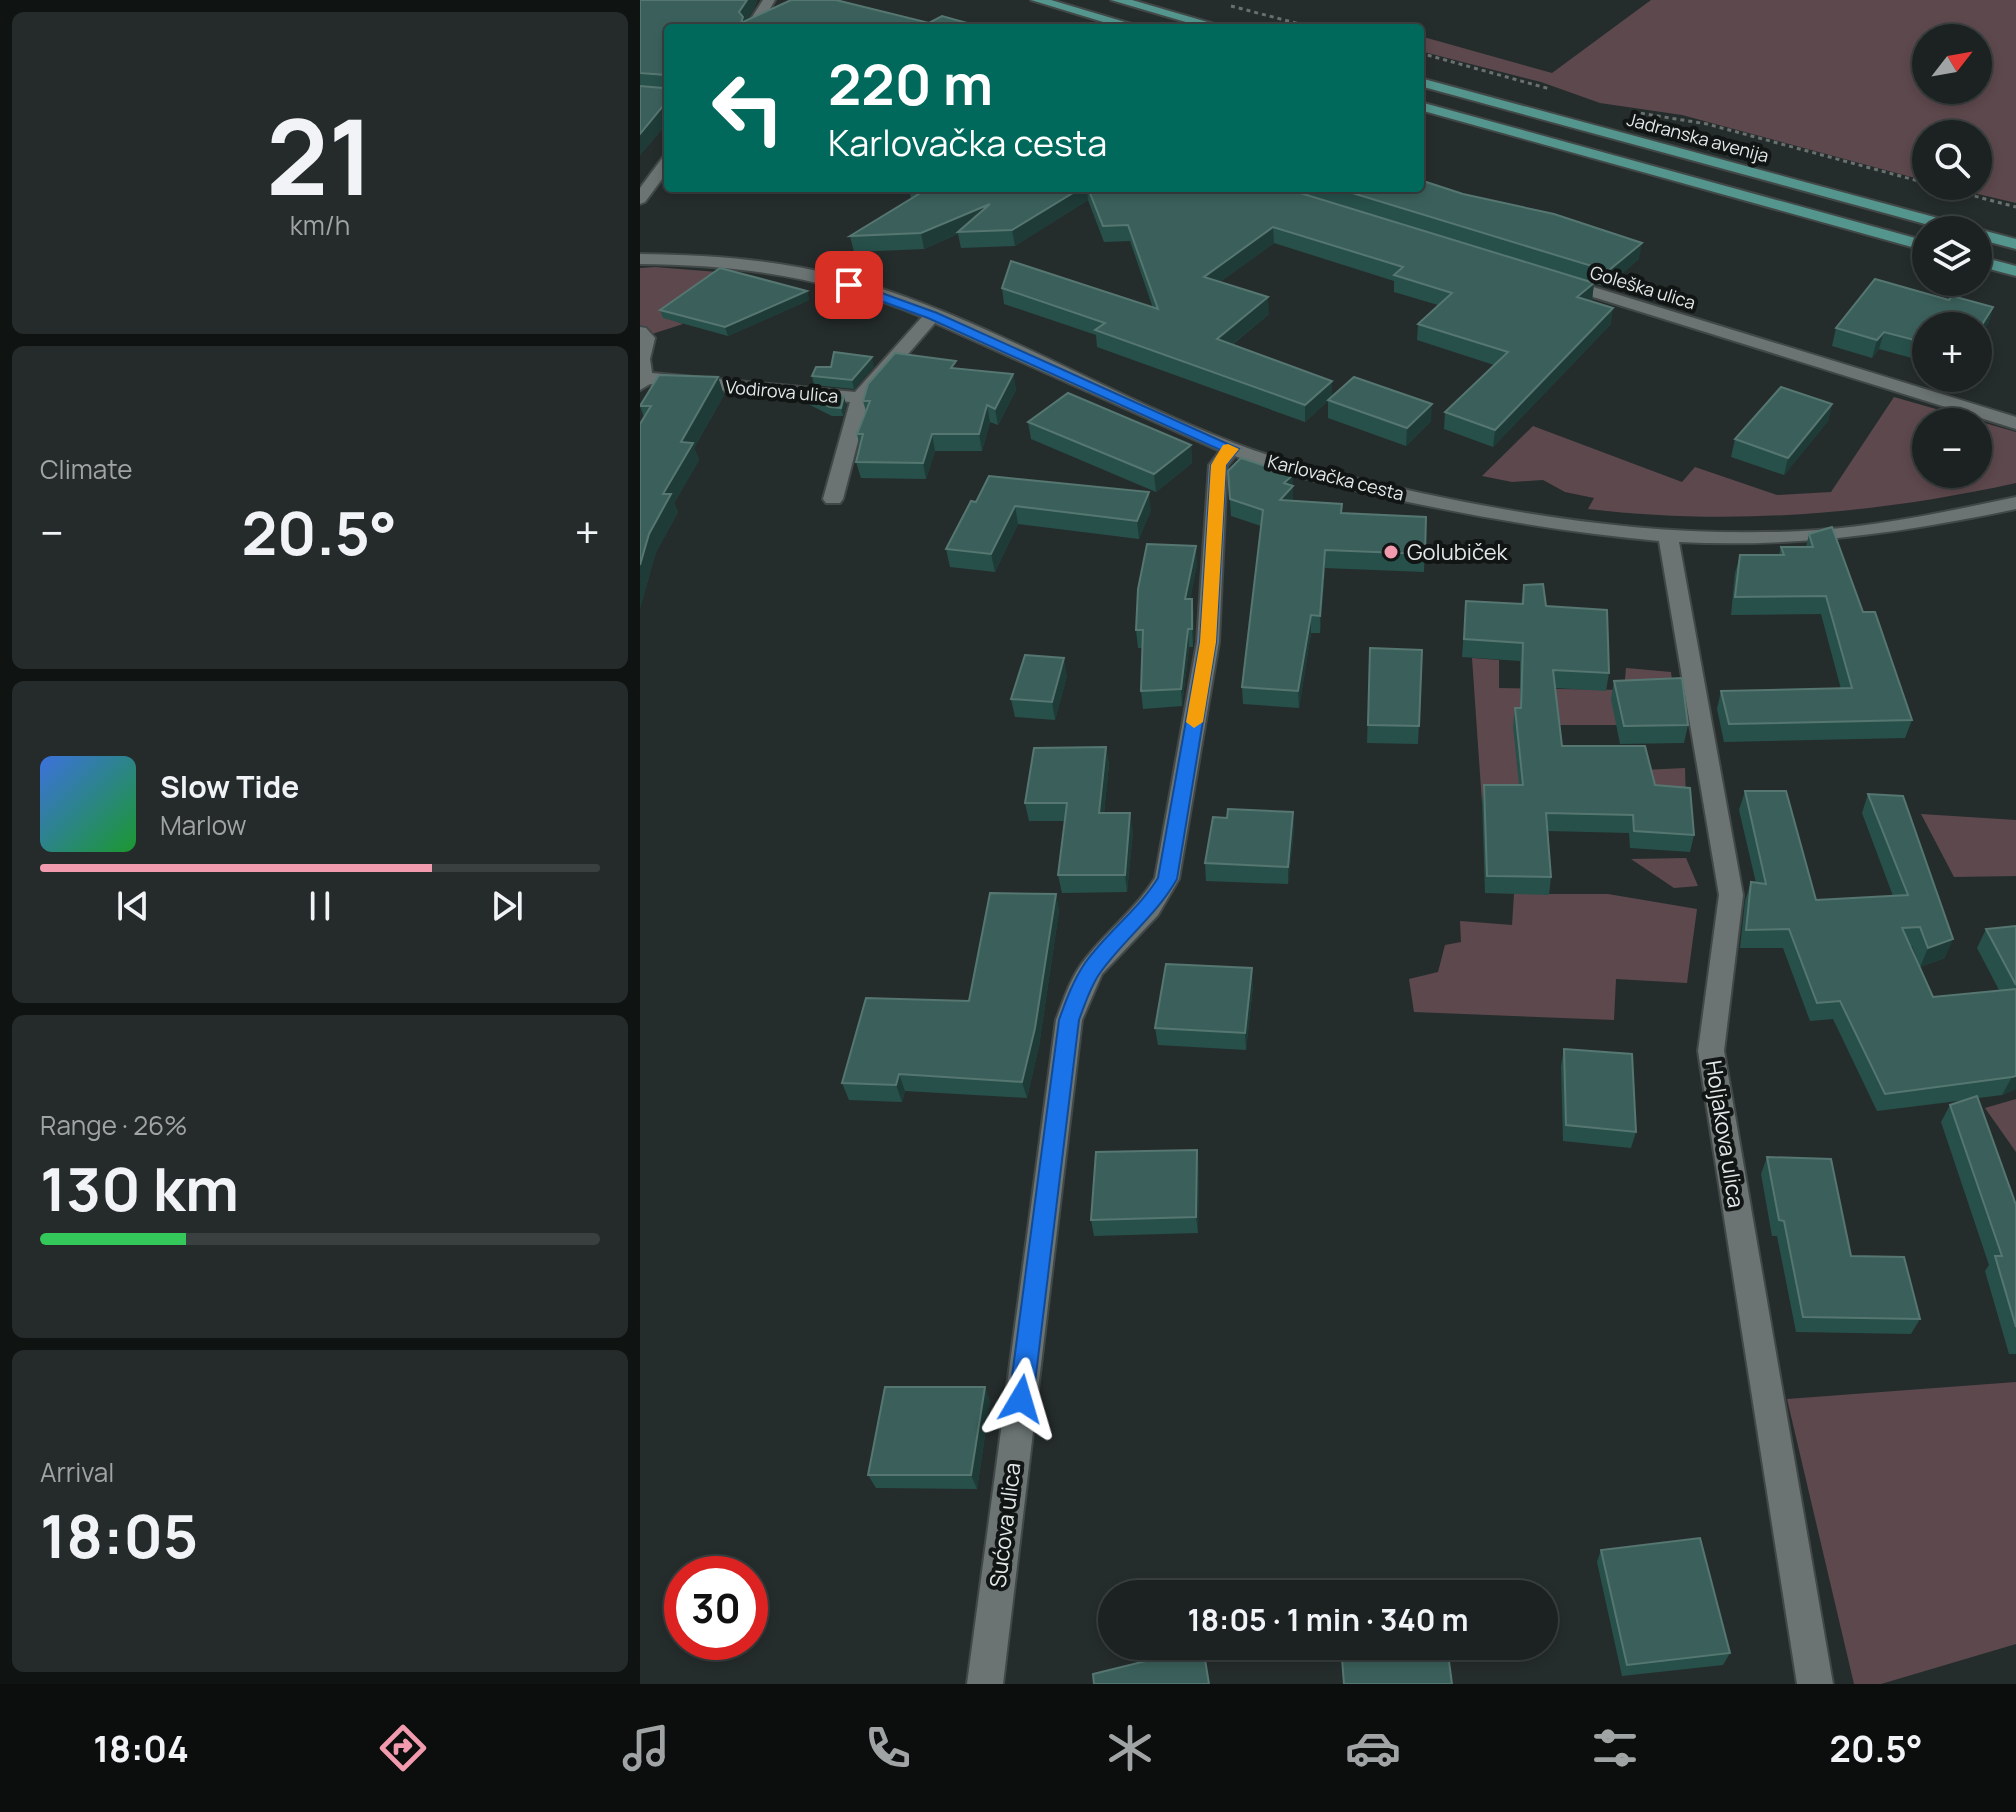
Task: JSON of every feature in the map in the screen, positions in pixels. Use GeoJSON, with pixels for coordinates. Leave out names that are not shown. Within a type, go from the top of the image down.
{"type":"FeatureCollection","features":[{"type":"Feature","properties":{"kind":"main road"},"geometry":{"type":"LineString","coordinates":[[1037,0],[1124,24]]}},
{"type":"Feature","properties":{"kind":"main road"},"geometry":{"type":"LineString","coordinates":[[1117,0],[1206,24]]}},
{"type":"Feature","properties":{"kind":"main road","name":"Jadranska avenija"},"geometry":{"type":"LineString","coordinates":[[1424,83],[1913,216]]}},
{"type":"Feature","properties":{"kind":"main road"},"geometry":{"type":"LineString","coordinates":[[1424,107],[1912,242]]}},
{"type":"Feature","properties":{"kind":"main road"},"geometry":{"type":"LineString","coordinates":[[1992,238],[2016,244]]}},
{"type":"Feature","properties":{"kind":"main road"},"geometry":{"type":"LineString","coordinates":[[1992,265],[2016,271]]}},
{"type":"Feature","properties":{"kind":"street"},"geometry":{"type":"LineString","coordinates":[[754,24],[769,0]]}},
{"type":"Feature","properties":{"kind":"street"},"geometry":{"type":"LineString","coordinates":[[640,199],[664,166]]}},
{"type":"Feature","properties":{"kind":"street","name":"Karlovačka cesta"},"geometry":{"type":"LineString","coordinates":[[640,259],[729,262],[819,276],[880,295],[932,316],[1231,449],[1297,469],[1452,506],[1554,523],[1668,536],[1820,536],[1899,526],[2016,503]]}},
{"type":"Feature","properties":{"kind":"street","name":"Goleška ulica"},"geometry":{"type":"LineString","coordinates":[[1547,277],[2016,423]]}},
{"type":"Feature","properties":{"kind":"street","name":"Vodirova ulica"},"geometry":{"type":"LineString","coordinates":[[642,382],[860,398],[932,316]]}},
{"type":"Feature","properties":{"kind":"street"},"geometry":{"type":"LineString","coordinates":[[640,332],[646,338],[641,359],[642,382]]}},
{"type":"Feature","properties":{"kind":"street"},"geometry":{"type":"LineString","coordinates":[[833,499],[860,398]]}},
{"type":"Feature","properties":{"kind":"street","name":"Sućova ulica"},"geometry":{"type":"LineString","coordinates":[[985,1684],[1069,1020],[1093,967],[1149,908],[1167,879],[1208,642],[1218,465],[1231,449]]}},
{"type":"Feature","properties":{"kind":"street","name":"Holjakova ulica"},"geometry":{"type":"LineString","coordinates":[[1668,536],[1731,895],[1711,1051],[1815,1684]]}},
{"type":"Feature","properties":{"kind":"path"},"geometry":{"type":"LineString","coordinates":[[1220,3],[1300,24]]}},
{"type":"Feature","properties":{"kind":"path"},"geometry":{"type":"LineString","coordinates":[[1424,54],[1554,91]]}},
{"type":"Feature","properties":{"kind":"path"},"geometry":{"type":"LineString","coordinates":[[1622,111],[1707,124],[1912,179]]}},
{"type":"Feature","properties":{"kind":"path"},"geometry":{"type":"LineString","coordinates":[[1989,200],[2016,207]]}},
{"type":"Feature","properties":{"kind":"shaded area"},"geometry":{"type":"Polygon","coordinates":[[[1651,0],[2016,0],[2016,203],[1992,197],[1992,120],[1912,120],[1912,177],[1682,115],[1600,103],[1541,82],[1424,52],[1424,37],[1552,73],[1651,0]]]}},
{"type":"Feature","properties":{"kind":"shaded area"},"geometry":{"type":"Polygon","coordinates":[[[640,268],[730,273],[675,321],[683,324],[652,334],[640,328],[640,268]]]}},
{"type":"Feature","properties":{"kind":"shaded area"},"geometry":{"type":"Polygon","coordinates":[[[1894,397],[1932,408],[1912,408],[1912,488],[1992,488],[1857,509],[1803,514],[1696,516],[1588,509],[1594,498],[1565,492],[1543,480],[1512,482],[1482,476],[1533,426],[1682,482],[1695,467],[1777,495],[1831,492],[1894,397]]]}},
{"type":"Feature","properties":{"kind":"shaded area"},"geometry":{"type":"Polygon","coordinates":[[[1992,425],[2016,432],[2016,483],[1992,488],[1992,425]]]}},
{"type":"Feature","properties":{"kind":"shaded area"},"geometry":{"type":"Polygon","coordinates":[[[1472,658],[1499,660],[1499,688],[1624,690],[1626,668],[1671,672],[1674,696],[1617,725],[1555,725],[1519,790],[1482,803],[1472,658]]]}},
{"type":"Feature","properties":{"kind":"shaded area"},"geometry":{"type":"Polygon","coordinates":[[[1685,768],[1686,806],[1653,803],[1643,770],[1685,768]]]}},
{"type":"Feature","properties":{"kind":"shaded area"},"geometry":{"type":"Polygon","coordinates":[[[1921,814],[2016,820],[2016,876],[1954,877],[1921,814]]]}},
{"type":"Feature","properties":{"kind":"shaded area"},"geometry":{"type":"Polygon","coordinates":[[[1686,858],[1698,886],[1674,888],[1631,859],[1686,858]]]}},
{"type":"Feature","properties":{"kind":"shaded area"},"geometry":{"type":"Polygon","coordinates":[[[1514,894],[1608,894],[1697,909],[1687,983],[1616,979],[1614,1020],[1414,1012],[1409,979],[1438,972],[1445,945],[1461,942],[1460,921],[1512,925],[1514,894]]]}},
{"type":"Feature","properties":{"kind":"shaded area"},"geometry":{"type":"Polygon","coordinates":[[[2016,1099],[2016,1152],[1985,1108],[2016,1099]]]}},
{"type":"Feature","properties":{"kind":"shaded area"},"geometry":{"type":"Polygon","coordinates":[[[2016,1382],[2016,1644],[1881,1684],[1854,1684],[1787,1399],[2016,1382]]]}},
{"type":"Feature","properties":{"kind":"building"},"geometry":{"type":"Polygon","coordinates":[[[640,0],[747,0],[739,12],[743,17],[741,23],[791,0],[836,0],[929,23],[942,16],[971,24],[664,24],[664,75],[640,73],[640,0]]]}},
{"type":"Feature","properties":{"kind":"building"},"geometry":{"type":"Polygon","coordinates":[[[640,86],[663,88],[664,105],[640,134],[640,86]]]}},
{"type":"Feature","properties":{"kind":"building"},"geometry":{"type":"Polygon","coordinates":[[[1424,181],[1463,194],[1554,214],[1642,243],[1608,271],[1349,192],[1424,192],[1424,181]]]}},
{"type":"Feature","properties":{"kind":"building"},"geometry":{"type":"Polygon","coordinates":[[[922,192],[1074,192],[1012,230],[958,232],[990,204],[921,233],[850,236],[922,192]]]}},
{"type":"Feature","properties":{"kind":"building"},"geometry":{"type":"Polygon","coordinates":[[[1090,192],[1297,192],[1594,283],[1577,297],[1613,308],[1495,430],[1445,412],[1508,352],[1418,324],[1452,293],[1394,275],[1403,267],[1273,227],[1204,277],[1268,297],[1217,339],[1332,381],[1305,405],[1095,330],[1105,323],[1002,288],[1011,261],[1158,309],[1128,225],[1103,226],[1090,192]]]}},
{"type":"Feature","properties":{"kind":"building"},"geometry":{"type":"Polygon","coordinates":[[[720,268],[807,291],[725,327],[660,310],[720,268]]]}},
{"type":"Feature","properties":{"kind":"building"},"geometry":{"type":"Polygon","coordinates":[[[1875,279],[1912,290],[1912,296],[1935,296],[1949,300],[1952,296],[1993,307],[1990,312],[1912,312],[1912,339],[1884,332],[1877,340],[1836,328],[1875,279]]]}},
{"type":"Feature","properties":{"kind":"building"},"geometry":{"type":"Polygon","coordinates":[[[834,352],[872,357],[852,380],[812,376],[816,367],[831,367],[834,352]]]}},
{"type":"Feature","properties":{"kind":"building"},"geometry":{"type":"Polygon","coordinates":[[[895,353],[956,361],[951,368],[1013,374],[995,409],[987,405],[979,434],[932,434],[923,463],[856,462],[863,434],[857,434],[870,401],[863,401],[868,384],[895,353]]]}},
{"type":"Feature","properties":{"kind":"building"},"geometry":{"type":"Polygon","coordinates":[[[659,375],[718,377],[681,442],[693,443],[663,494],[671,494],[649,534],[640,565],[640,424],[651,406],[640,406],[659,375]]]}},
{"type":"Feature","properties":{"kind":"building"},"geometry":{"type":"Polygon","coordinates":[[[1354,377],[1432,404],[1407,428],[1328,400],[1354,377]]]}},
{"type":"Feature","properties":{"kind":"building"},"geometry":{"type":"Polygon","coordinates":[[[1781,387],[1832,404],[1788,458],[1735,439],[1781,387]]]}},
{"type":"Feature","properties":{"kind":"building"},"geometry":{"type":"Polygon","coordinates":[[[1068,393],[1191,445],[1154,474],[1028,422],[1068,393]]]}},
{"type":"Feature","properties":{"kind":"building"},"geometry":{"type":"Polygon","coordinates":[[[803,395],[844,396],[841,408],[830,407],[803,395]]]}},
{"type":"Feature","properties":{"kind":"building"},"geometry":{"type":"Polygon","coordinates":[[[1241,458],[1293,475],[1284,483],[1293,486],[1280,500],[1342,504],[1341,513],[1426,517],[1425,554],[1325,550],[1320,616],[1311,615],[1298,691],[1242,687],[1263,510],[1230,499],[1228,471],[1241,458]]]}},
{"type":"Feature","properties":{"kind":"building"},"geometry":{"type":"Polygon","coordinates":[[[989,476],[1149,492],[1137,521],[1015,506],[991,554],[946,549],[971,501],[976,502],[989,476]]]}},
{"type":"Feature","properties":{"kind":"building"},"geometry":{"type":"Polygon","coordinates":[[[1832,527],[1863,612],[1875,612],[1912,720],[1729,724],[1721,691],[1852,688],[1826,596],[1735,597],[1740,555],[1784,555],[1781,547],[1813,547],[1809,534],[1832,527]]]}},
{"type":"Feature","properties":{"kind":"building"},"geometry":{"type":"Polygon","coordinates":[[[1147,544],[1196,546],[1185,599],[1192,599],[1192,629],[1188,629],[1181,689],[1141,691],[1143,630],[1136,630],[1138,589],[1147,544]]]}},
{"type":"Feature","properties":{"kind":"building"},"geometry":{"type":"Polygon","coordinates":[[[1543,584],[1546,606],[1607,610],[1609,673],[1553,670],[1562,746],[1645,746],[1655,785],[1690,788],[1694,835],[1634,831],[1633,815],[1546,813],[1551,877],[1487,876],[1484,785],[1523,785],[1515,708],[1521,708],[1523,643],[1464,639],[1466,601],[1523,604],[1524,585],[1543,584]]]}},
{"type":"Feature","properties":{"kind":"building"},"geometry":{"type":"Polygon","coordinates":[[[1370,648],[1422,650],[1419,726],[1368,725],[1370,648]]]}},
{"type":"Feature","properties":{"kind":"building"},"geometry":{"type":"Polygon","coordinates":[[[1025,655],[1064,658],[1052,702],[1011,699],[1025,655]]]}},
{"type":"Feature","properties":{"kind":"building"},"geometry":{"type":"Polygon","coordinates":[[[1682,678],[1688,725],[1624,726],[1614,681],[1682,678]]]}},
{"type":"Feature","properties":{"kind":"building"},"geometry":{"type":"Polygon","coordinates":[[[1106,747],[1099,813],[1130,813],[1125,875],[1058,875],[1067,803],[1025,803],[1034,748],[1106,747]]]}},
{"type":"Feature","properties":{"kind":"building"},"geometry":{"type":"Polygon","coordinates":[[[1745,791],[1786,791],[1816,900],[1908,895],[1868,794],[1903,796],[1953,939],[1928,948],[1920,927],[1902,928],[1933,997],[2016,989],[2016,1076],[1885,1094],[1840,1001],[1817,1003],[1789,929],[1746,930],[1751,882],[1766,884],[1745,791]]]}},
{"type":"Feature","properties":{"kind":"building"},"geometry":{"type":"Polygon","coordinates":[[[1228,809],[1293,812],[1288,867],[1205,863],[1213,817],[1227,818],[1228,809]]]}},
{"type":"Feature","properties":{"kind":"building"},"geometry":{"type":"Polygon","coordinates":[[[990,893],[1056,894],[1035,1028],[1022,1082],[899,1074],[896,1085],[842,1083],[866,998],[969,1001],[990,893]]]}},
{"type":"Feature","properties":{"kind":"building"},"geometry":{"type":"Polygon","coordinates":[[[2016,926],[2016,985],[1986,929],[2016,926]]]}},
{"type":"Feature","properties":{"kind":"building"},"geometry":{"type":"Polygon","coordinates":[[[1166,964],[1252,968],[1245,1033],[1155,1028],[1166,964]]]}},
{"type":"Feature","properties":{"kind":"building"},"geometry":{"type":"Polygon","coordinates":[[[1564,1049],[1632,1054],[1636,1132],[1566,1125],[1564,1049]]]}},
{"type":"Feature","properties":{"kind":"building"},"geometry":{"type":"Polygon","coordinates":[[[1977,1096],[2016,1205],[2016,1327],[1995,1256],[2002,1256],[1950,1105],[1977,1096]]]}},
{"type":"Feature","properties":{"kind":"building"},"geometry":{"type":"Polygon","coordinates":[[[1197,1150],[1196,1217],[1091,1220],[1096,1152],[1197,1150]]]}},
{"type":"Feature","properties":{"kind":"building"},"geometry":{"type":"Polygon","coordinates":[[[1767,1157],[1831,1159],[1851,1256],[1904,1257],[1920,1319],[1803,1317],[1784,1221],[1779,1220],[1767,1157]]]}},
{"type":"Feature","properties":{"kind":"building"},"geometry":{"type":"Polygon","coordinates":[[[885,1387],[985,1387],[971,1475],[868,1475],[885,1387]]]}},
{"type":"Feature","properties":{"kind":"building"},"geometry":{"type":"Polygon","coordinates":[[[1700,1538],[1730,1653],[1627,1665],[1601,1550],[1700,1538]]]}},
{"type":"Feature","properties":{"kind":"building"},"geometry":{"type":"Polygon","coordinates":[[[1150,1660],[1205,1660],[1209,1684],[1094,1684],[1093,1674],[1150,1660]]]}},
{"type":"Feature","properties":{"kind":"building"},"geometry":{"type":"Polygon","coordinates":[[[1342,1660],[1449,1660],[1452,1684],[1344,1684],[1342,1660]]]}},
{"type":"Feature","properties":{"kind":"slow traffic"},"geometry":{"type":"LineString","coordinates":[[1194,722],[1208,642],[1218,465],[1231,449],[1228,448]]}},
{"type":"Feature","properties":{"kind":"place","name":"Golubiček"},"geometry":{"type":"Point","coordinates":[1391,552]}},
{"type":"Feature","properties":{"kind":"route"},"geometry":{"type":"LineString","coordinates":[[849,285],[932,316],[1231,449],[1218,465],[1208,642],[1167,879],[1149,908],[1093,967],[1069,1020],[1021,1399]]}}]}
